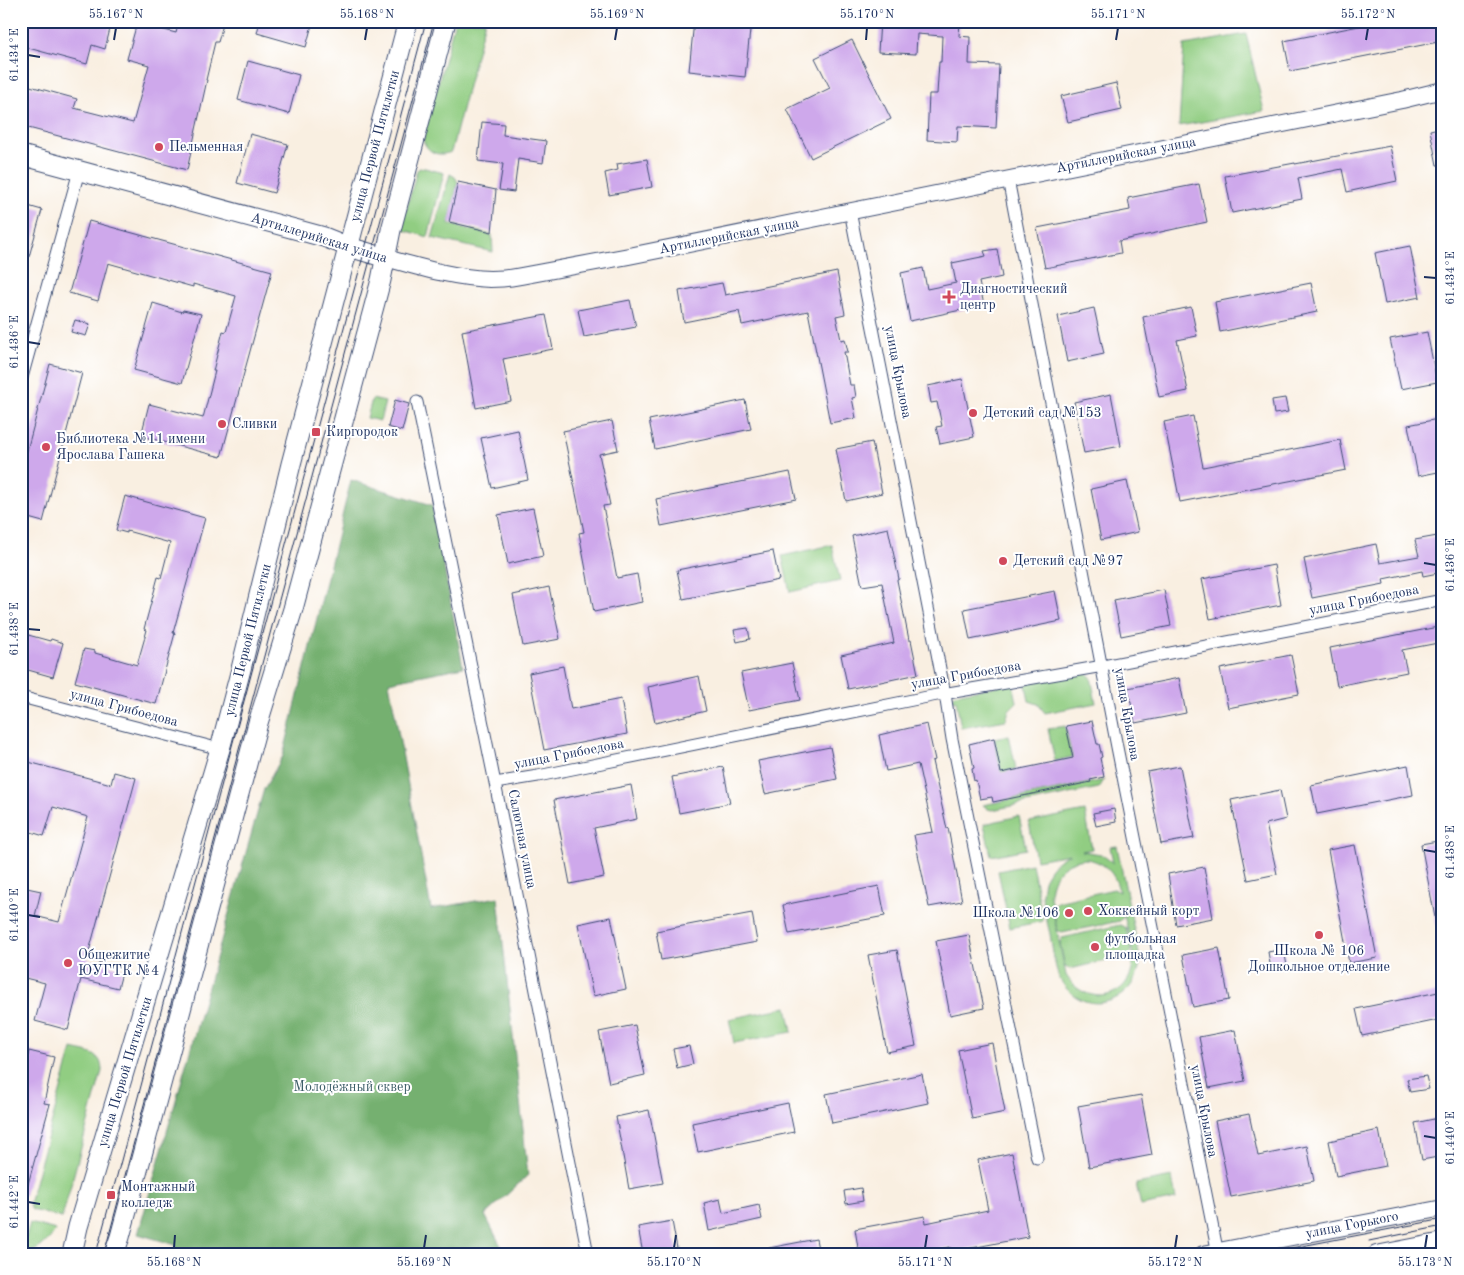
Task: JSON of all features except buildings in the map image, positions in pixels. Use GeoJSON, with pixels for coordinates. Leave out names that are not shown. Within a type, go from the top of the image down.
{"type":"FeatureCollection","features":[{"type":"Feature","properties":{"kind":"main road","name":"улица Первой Пятилетки"},"geometry":{"type":"LineString","coordinates":[[72,1254],[220,749],[246,651],[291,464],[408,21]]}},
{"type":"Feature","properties":{"kind":"main road"},"geometry":{"type":"LineString","coordinates":[[114,1254],[258,723],[296,599],[446,21]]}},
{"type":"Feature","properties":{"kind":"main road","name":"Артиллерийская улица"},"geometry":{"type":"LineString","coordinates":[[21,155],[318,235],[348,247],[386,258]]}},
{"type":"Feature","properties":{"kind":"street","name":"Артиллерийская улица"},"geometry":{"type":"LineString","coordinates":[[386,258],[462,276],[492,279],[506,278],[629,256],[1402,100],[1443,90]]}},
{"type":"Feature","properties":{"kind":"street"},"geometry":{"type":"LineString","coordinates":[[21,381],[79,171]]}},
{"type":"Feature","properties":{"kind":"street","name":"улица Крылова"},"geometry":{"type":"LineString","coordinates":[[1008,179],[1103,666],[1212,1253]]}},
{"type":"Feature","properties":{"kind":"street","name":"улица Крылова"},"geometry":{"type":"LineString","coordinates":[[850,211],[945,694],[952,739],[1037,1158]]}},
{"type":"Feature","properties":{"kind":"street","name":"Салютная улица"},"geometry":{"type":"LineString","coordinates":[[417,402],[496,783],[588,1254]]}},
{"type":"Feature","properties":{"kind":"street","name":"улица Грибоедова"},"geometry":{"type":"LineString","coordinates":[[496,783],[945,694],[1103,666],[1443,600]]}},
{"type":"Feature","properties":{"kind":"street","name":"улица Грибоедова"},"geometry":{"type":"LineString","coordinates":[[21,697],[220,749]]}},
{"type":"Feature","properties":{"kind":"street","name":"улица Горького"},"geometry":{"type":"LineString","coordinates":[[1212,1253],[1443,1208]]}},
{"type":"Feature","properties":{"kind":"street"},"geometry":{"type":"LineString","coordinates":[[1376,1254],[1443,1241]]}},
{"type":"Feature","properties":{"kind":"green space"},"geometry":{"type":"Polygon","coordinates":[[[456,21],[485,21],[451,152],[438,154],[431,151],[423,140],[456,21]]]}},
{"type":"Feature","properties":{"kind":"green space"},"geometry":{"type":"Polygon","coordinates":[[[1246,34],[1264,111],[1179,126],[1184,45],[1246,34]]]}},
{"type":"Feature","properties":{"kind":"green space"},"geometry":{"type":"Polygon","coordinates":[[[420,168],[444,173],[428,237],[404,230],[403,223],[417,170],[420,168]]]}},
{"type":"Feature","properties":{"kind":"green space"},"geometry":{"type":"Polygon","coordinates":[[[450,174],[458,182],[449,224],[492,235],[493,252],[432,238],[450,174]]]}},
{"type":"Feature","properties":{"kind":"green space"},"geometry":{"type":"Polygon","coordinates":[[[372,399],[385,402],[380,421],[367,418],[372,399]]]}},
{"type":"Feature","properties":{"kind":"green space","name":"Молодёжный сквер"},"geometry":{"type":"Polygon","coordinates":[[[351,480],[432,505],[463,667],[389,682],[431,909],[498,897],[528,1175],[485,1215],[503,1250],[508,1254],[172,1254],[176,1245],[138,1234],[264,789],[283,756],[351,480]]]}},
{"type":"Feature","properties":{"kind":"green space"},"geometry":{"type":"Polygon","coordinates":[[[832,545],[840,581],[790,592],[782,556],[832,545]]]}},
{"type":"Feature","properties":{"kind":"green space"},"geometry":{"type":"Polygon","coordinates":[[[1083,670],[1091,677],[1096,703],[1045,713],[1038,704],[1029,701],[1025,681],[1083,670]]]}},
{"type":"Feature","properties":{"kind":"green space"},"geometry":{"type":"Polygon","coordinates":[[[1013,683],[1017,702],[1009,710],[1006,720],[961,728],[956,700],[952,701],[955,694],[1013,683]]]}},
{"type":"Feature","properties":{"kind":"green space"},"geometry":{"type":"Polygon","coordinates":[[[1065,726],[1072,757],[1055,761],[1048,729],[1065,726]]]}},
{"type":"Feature","properties":{"kind":"green space"},"geometry":{"type":"Polygon","coordinates":[[[1009,735],[1016,769],[1001,772],[994,738],[1009,735]]]}},
{"type":"Feature","properties":{"kind":"green space"},"geometry":{"type":"Polygon","coordinates":[[[1104,780],[1099,788],[992,810],[983,805],[1104,780]]]}},
{"type":"Feature","properties":{"kind":"green space"},"geometry":{"type":"Polygon","coordinates":[[[1085,811],[1092,849],[1082,851],[1101,854],[1113,863],[1110,847],[1117,846],[1140,959],[1138,973],[1132,984],[1113,1000],[1101,1003],[1089,1002],[1077,997],[1066,988],[1059,977],[1043,905],[1042,892],[1044,881],[1051,868],[1062,858],[1070,854],[1036,860],[1029,822],[1085,811]],[[1087,859],[1079,860],[1066,865],[1060,870],[1053,882],[1050,897],[1066,975],[1082,991],[1091,995],[1101,996],[1111,994],[1120,989],[1127,981],[1132,970],[1132,950],[1124,916],[1120,921],[1062,933],[1057,930],[1053,908],[1057,902],[1114,889],[1119,892],[1118,886],[1109,870],[1087,859]]]}},
{"type":"Feature","properties":{"kind":"green space"},"geometry":{"type":"Polygon","coordinates":[[[1019,816],[1026,849],[991,856],[984,824],[1019,816]]]}},
{"type":"Feature","properties":{"kind":"green space"},"geometry":{"type":"Polygon","coordinates":[[[1032,864],[1043,921],[1010,928],[998,871],[1032,864]]]}},
{"type":"Feature","properties":{"kind":"green space","name":"футбольная площадка"},"geometry":{"type":"Polygon","coordinates":[[[1120,925],[1126,928],[1131,950],[1129,955],[1070,969],[1065,967],[1060,943],[1062,938],[1120,925]]]}},
{"type":"Feature","properties":{"kind":"green space"},"geometry":{"type":"Polygon","coordinates":[[[787,1007],[792,1032],[734,1043],[729,1019],[787,1007]]]}},
{"type":"Feature","properties":{"kind":"green space"},"geometry":{"type":"Polygon","coordinates":[[[72,1049],[93,1054],[99,1060],[102,1071],[62,1218],[32,1210],[29,1204],[72,1049]]]}},
{"type":"Feature","properties":{"kind":"green space"},"geometry":{"type":"Polygon","coordinates":[[[1172,1177],[1176,1199],[1141,1206],[1136,1184],[1172,1177]]]}},
{"type":"Feature","properties":{"kind":"green space"},"geometry":{"type":"Polygon","coordinates":[[[30,1223],[56,1230],[42,1246],[32,1252],[21,1254],[30,1223]]]}},
{"type":"Feature","properties":{"kind":"tram line"},"geometry":{"type":"LineString","coordinates":[[96,1254],[426,21]]}},
{"type":"Feature","properties":{"kind":"tram line"},"geometry":{"type":"LineString","coordinates":[[104,1254],[434,21]]}},
{"type":"Feature","properties":{"kind":"tram line"},"geometry":{"type":"LineString","coordinates":[[1260,1254],[1443,1219]]}},
{"type":"Feature","properties":{"kind":"tram line"},"geometry":{"type":"LineString","coordinates":[[1369,1241],[1443,1226]]}},
{"type":"Feature","properties":{"kind":"place","name":"Пельменная"},"geometry":{"type":"Point","coordinates":[159,147]}},
{"type":"Feature","properties":{"kind":"place","name":"Диагностический центр"},"geometry":{"type":"Point","coordinates":[949,297]}},
{"type":"Feature","properties":{"kind":"place","name":"Детский сад №153"},"geometry":{"type":"Point","coordinates":[973,413]}},
{"type":"Feature","properties":{"kind":"place","name":"Сливки"},"geometry":{"type":"Point","coordinates":[222,424]}},
{"type":"Feature","properties":{"kind":"place","name":"Киргородок"},"geometry":{"type":"Point","coordinates":[316,432]}},
{"type":"Feature","properties":{"kind":"place","name":"Библиотека №11 имени Ярослава Гашека"},"geometry":{"type":"Point","coordinates":[46,447]}},
{"type":"Feature","properties":{"kind":"place","name":"Детский сад №97"},"geometry":{"type":"Point","coordinates":[1003,561]}},
{"type":"Feature","properties":{"kind":"place","name":"Хоккейный корт"},"geometry":{"type":"Point","coordinates":[1088,911]}},
{"type":"Feature","properties":{"kind":"place","name":"Школа №106"},"geometry":{"type":"Point","coordinates":[1069,913]}},
{"type":"Feature","properties":{"kind":"place","name":"Школа № 106 Дошкольное отделение"},"geometry":{"type":"Point","coordinates":[1319,935]}},
{"type":"Feature","properties":{"kind":"place","name":"футбольная площадка"},"geometry":{"type":"Point","coordinates":[1095,947]}},
{"type":"Feature","properties":{"kind":"place","name":"Общежитие ЮУГТК №4"},"geometry":{"type":"Point","coordinates":[68,963]}},
{"type":"Feature","properties":{"kind":"place","name":"Монтажный колледж"},"geometry":{"type":"Point","coordinates":[111,1195]}}]}
